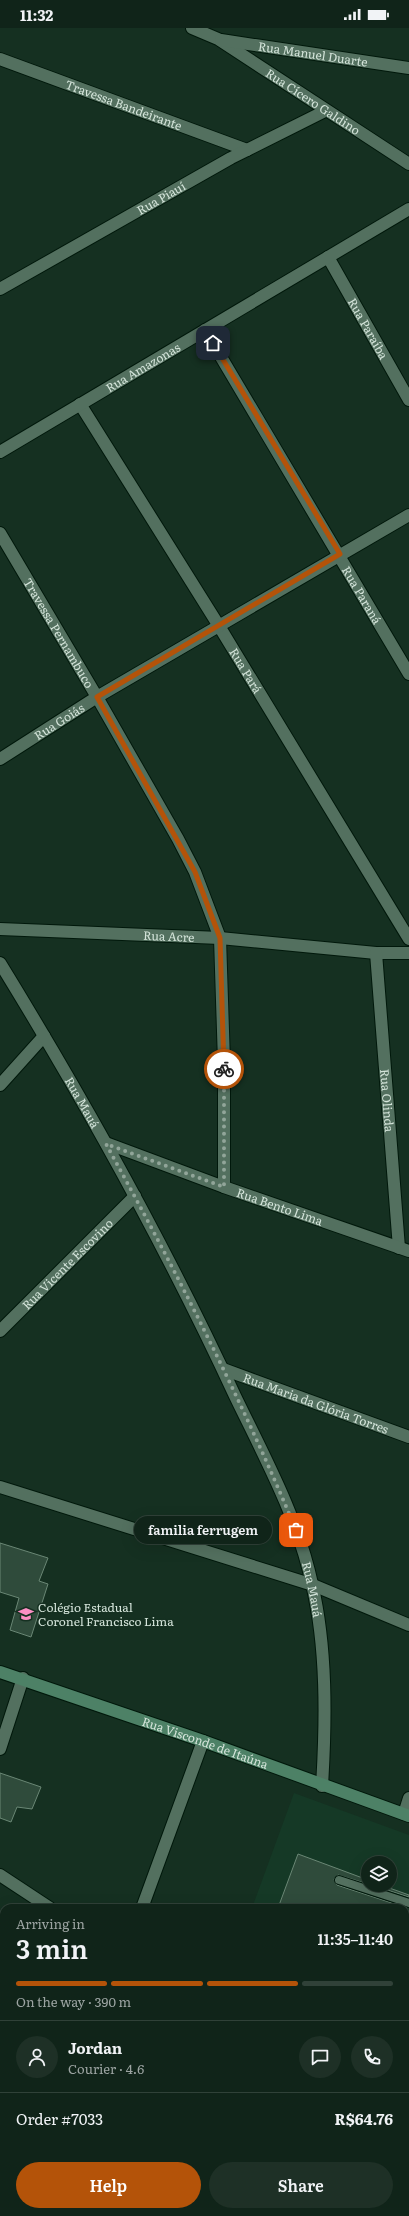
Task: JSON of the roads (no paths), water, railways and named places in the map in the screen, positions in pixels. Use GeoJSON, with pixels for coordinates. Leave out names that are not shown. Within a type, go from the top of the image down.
{"type":"FeatureCollection","features":[{"type":"Feature","properties":{"kind":"main road","name":"Rua Visconde de Itaúna"},"geometry":{"type":"LineString","coordinates":[[0,1672],[23,1678],[203,1741],[322,1786],[406,1815]]}},
{"type":"Feature","properties":{"kind":"street"},"geometry":{"type":"LineString","coordinates":[[192,28],[218,39]]}},
{"type":"Feature","properties":{"kind":"street","name":"Rua Manuel Duarte"},"geometry":{"type":"LineString","coordinates":[[218,39],[409,68]]}},
{"type":"Feature","properties":{"kind":"street","name":"Rua Cícero Galdino"},"geometry":{"type":"LineString","coordinates":[[218,39],[325,111],[409,164]]}},
{"type":"Feature","properties":{"kind":"street","name":"Travessa Bandeirante"},"geometry":{"type":"LineString","coordinates":[[0,59],[247,150]]}},
{"type":"Feature","properties":{"kind":"street","name":"Rua Piauí"},"geometry":{"type":"LineString","coordinates":[[0,289],[247,150],[325,111]]}},
{"type":"Feature","properties":{"kind":"street","name":"Rua Amazonas"},"geometry":{"type":"LineString","coordinates":[[0,452],[409,209]]}},
{"type":"Feature","properties":{"kind":"street","name":"Rua Paraíba"},"geometry":{"type":"LineString","coordinates":[[328,257],[409,400]]}},
{"type":"Feature","properties":{"kind":"street","name":"Rua Paraná"},"geometry":{"type":"LineString","coordinates":[[205,330],[340,554],[409,674]]}},
{"type":"Feature","properties":{"kind":"street","name":"Rua Pará"},"geometry":{"type":"LineString","coordinates":[[80,404],[219,626],[409,939]]}},
{"type":"Feature","properties":{"kind":"street","name":"Rua Goiás"},"geometry":{"type":"LineString","coordinates":[[0,759],[97,697],[409,515]]}},
{"type":"Feature","properties":{"kind":"street","name":"Travessa Pernambuco"},"geometry":{"type":"LineString","coordinates":[[0,533],[97,697],[195,872],[220,938],[224,1062],[224,1187]]}},
{"type":"Feature","properties":{"kind":"street","name":"Rua Acre"},"geometry":{"type":"LineString","coordinates":[[0,929],[220,938],[376,953],[409,953]]}},
{"type":"Feature","properties":{"kind":"street","name":"Rua Olinda"},"geometry":{"type":"LineString","coordinates":[[376,953],[404,1250]]}},
{"type":"Feature","properties":{"kind":"street","name":"Rua Mauá"},"geometry":{"type":"LineString","coordinates":[[0,963],[44,1036],[134,1196],[223,1368],[274,1478],[301,1543],[313,1585],[324,1668],[325,1735],[322,1786]]}},
{"type":"Feature","properties":{"kind":"street"},"geometry":{"type":"LineString","coordinates":[[0,1085],[44,1036]]}},
{"type":"Feature","properties":{"kind":"street","name":"Rua Bento Lima"},"geometry":{"type":"LineString","coordinates":[[106,1144],[404,1250]]}},
{"type":"Feature","properties":{"kind":"street","name":"Rua Vicente Escovino"},"geometry":{"type":"LineString","coordinates":[[0,1331],[134,1196]]}},
{"type":"Feature","properties":{"kind":"street","name":"Rua Maria da Glória Torres"},"geometry":{"type":"LineString","coordinates":[[223,1368],[409,1437]]}},
{"type":"Feature","properties":{"kind":"street"},"geometry":{"type":"LineString","coordinates":[[0,1486],[313,1585],[409,1625]]}},
{"type":"Feature","properties":{"kind":"street"},"geometry":{"type":"LineString","coordinates":[[0,1750],[23,1678]]}},
{"type":"Feature","properties":{"kind":"street"},"geometry":{"type":"LineString","coordinates":[[143,1904],[203,1741]]}},
{"type":"Feature","properties":{"kind":"street"},"geometry":{"type":"LineString","coordinates":[[406,1815],[409,1798]]}},
{"type":"Feature","properties":{"kind":"street"},"geometry":{"type":"LineString","coordinates":[[0,1875],[44,1904]]}},
{"type":"Feature","properties":{"kind":"lane"},"geometry":{"type":"LineString","coordinates":[[339,1880],[409,1903]]}},
{"type":"Feature","properties":{"kind":"place","name":"familia ferrugem"},"geometry":{"type":"Point","coordinates":[296,1530]}},
{"type":"Feature","properties":{"kind":"place","name":"Colégio Estadual Coronel Francisco Lima"},"geometry":{"type":"Point","coordinates":[26,1614]}}]}
